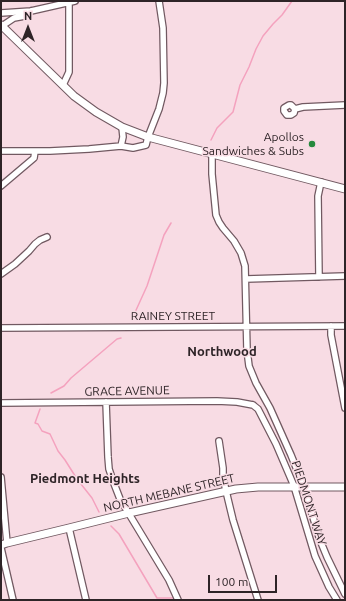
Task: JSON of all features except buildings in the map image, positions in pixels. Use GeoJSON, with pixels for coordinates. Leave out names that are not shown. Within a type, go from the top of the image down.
{"type":"FeatureCollection","features":[{"type":"Feature","properties":{"kind":"main road"},"geometry":{"type":"LineString","coordinates":[[2,26],[63,85],[83,102],[122,127],[148,137],[345,189]]}},
{"type":"Feature","properties":{"kind":"main road","name":"NORTH MEBANE STREET"},"geometry":{"type":"LineString","coordinates":[[3,545],[226,490],[258,486],[345,487]]}},
{"type":"Feature","properties":{"kind":"street"},"geometry":{"type":"LineString","coordinates":[[1,13],[31,11],[71,1],[69,72],[63,85]]}},
{"type":"Feature","properties":{"kind":"street"},"geometry":{"type":"LineString","coordinates":[[1,151],[92,149],[121,146],[133,148],[146,146],[164,93],[163,28],[159,1]]}},
{"type":"Feature","properties":{"kind":"street"},"geometry":{"type":"LineString","coordinates":[[2,26],[14,18],[24,16],[31,11]]}},
{"type":"Feature","properties":{"kind":"street"},"geometry":{"type":"LineString","coordinates":[[295,108],[345,105]]}},
{"type":"Feature","properties":{"kind":"street"},"geometry":{"type":"LineString","coordinates":[[121,146],[123,137],[122,127]]}},
{"type":"Feature","properties":{"kind":"street"},"geometry":{"type":"LineString","coordinates":[[1,186],[34,158],[35,151]]}},
{"type":"Feature","properties":{"kind":"street","name":"PIEDMONT WAY"},"geometry":{"type":"LineString","coordinates":[[212,154],[212,174],[216,215],[223,228],[241,252],[245,266],[246,327],[249,366],[280,430],[304,487],[320,540],[345,594]]}},
{"type":"Feature","properties":{"kind":"street"},"geometry":{"type":"LineString","coordinates":[[319,277],[318,196],[321,182]]}},
{"type":"Feature","properties":{"kind":"street"},"geometry":{"type":"LineString","coordinates":[[1,274],[29,252],[34,244],[47,237]]}},
{"type":"Feature","properties":{"kind":"street"},"geometry":{"type":"LineString","coordinates":[[246,279],[345,276]]}},
{"type":"Feature","properties":{"kind":"street"},"geometry":{"type":"LineString","coordinates":[[331,326],[331,335],[345,408]]}},
{"type":"Feature","properties":{"kind":"street","name":"RAINEY STREET"},"geometry":{"type":"LineString","coordinates":[[1,328],[345,326]]}},
{"type":"Feature","properties":{"kind":"street"},"geometry":{"type":"LineString","coordinates":[[253,405],[264,397]]}},
{"type":"Feature","properties":{"kind":"street","name":"GRACE AVENUE"},"geometry":{"type":"LineString","coordinates":[[1,403],[217,401],[237,402],[253,405]]}},
{"type":"Feature","properties":{"kind":"street"},"geometry":{"type":"LineString","coordinates":[[106,402],[109,470],[117,493],[169,580],[178,600]]}},
{"type":"Feature","properties":{"kind":"street","name":"PIEDMONT WAY"},"geometry":{"type":"LineString","coordinates":[[253,405],[258,409],[276,444],[294,486],[314,556],[337,600]]}},
{"type":"Feature","properties":{"kind":"street"},"geometry":{"type":"LineString","coordinates":[[219,441],[223,476],[233,520],[258,600]]}},
{"type":"Feature","properties":{"kind":"street"},"geometry":{"type":"LineString","coordinates":[[1,477],[3,545],[13,600]]}},
{"type":"Feature","properties":{"kind":"street"},"geometry":{"type":"LineString","coordinates":[[69,528],[86,599],[79,600]]}},
{"type":"Feature","properties":{"kind":"waterway"},"geometry":{"type":"LineString","coordinates":[[211,140],[217,128],[233,112],[240,85],[263,36],[282,15],[292,1]]}},
{"type":"Feature","properties":{"kind":"waterway"},"geometry":{"type":"LineString","coordinates":[[132,319],[147,286],[164,235],[171,223]]}},
{"type":"Feature","properties":{"kind":"waterway"},"geometry":{"type":"LineString","coordinates":[[51,393],[64,386],[71,378],[117,339],[121,338]]}},
{"type":"Feature","properties":{"kind":"waterway"},"geometry":{"type":"LineString","coordinates":[[40,409],[35,423],[38,424],[42,431],[50,434],[58,451],[92,498],[99,512]]}},
{"type":"Feature","properties":{"kind":"waterway"},"geometry":{"type":"LineString","coordinates":[[111,526],[119,534],[157,598],[173,598]]}},
{"type":"Feature","properties":{"kind":"place","name":"Apollos Sandwiches & Subs"},"geometry":{"type":"Point","coordinates":[312,144]}},
{"type":"Feature","properties":{"kind":"district","name":"Northwood"},"geometry":{"type":"Point","coordinates":[222,352]}},
{"type":"Feature","properties":{"kind":"district","name":"Piedmont Heights"},"geometry":{"type":"Point","coordinates":[85,479]}}]}
